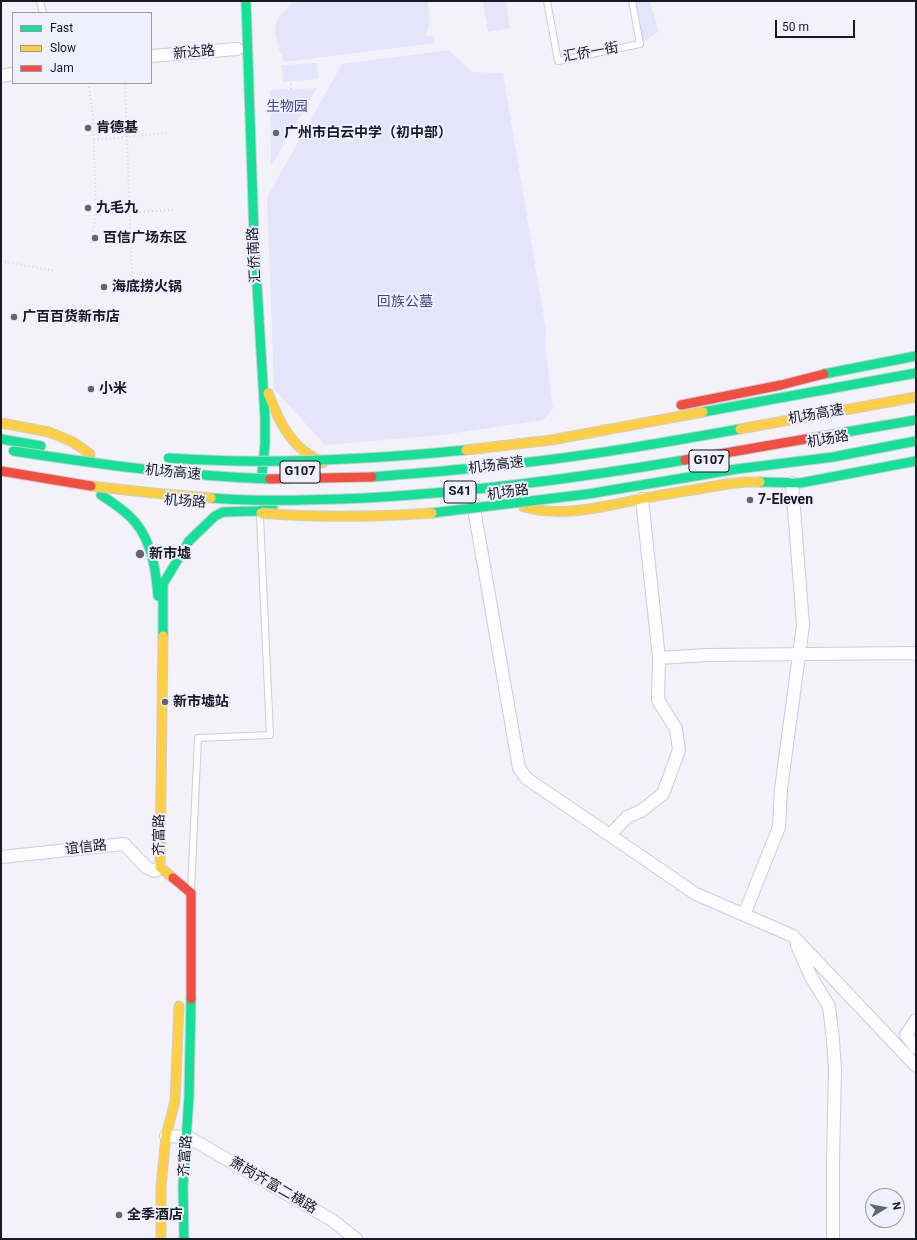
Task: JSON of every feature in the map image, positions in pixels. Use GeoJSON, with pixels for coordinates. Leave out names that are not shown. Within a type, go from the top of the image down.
{"type":"FeatureCollection","features":[{"type":"Feature","properties":{"kind":"main road","name":"汇侨南路"},"geometry":{"type":"LineString","coordinates":[[246,1],[243,78],[264,384],[265,444],[262,472],[255,498],[250,506]]}},
{"type":"Feature","properties":{"kind":"main road","name":"汇侨南路"},"geometry":{"type":"LineString","coordinates":[[245,233],[255,410]]}},
{"type":"Feature","properties":{"kind":"main road"},"geometry":{"type":"LineString","coordinates":[[671,408],[781,385],[830,372],[916,356]]}},
{"type":"Feature","properties":{"kind":"main road"},"geometry":{"type":"LineString","coordinates":[[156,457],[256,462],[343,460],[444,452],[550,440],[916,373]]}},
{"type":"Feature","properties":{"kind":"main road"},"geometry":{"type":"LineString","coordinates":[[264,384],[280,419],[294,441],[304,450],[338,473],[442,467],[543,452],[568,433],[589,424]]}},
{"type":"Feature","properties":{"kind":"main road","name":"G107"},"geometry":{"type":"LineString","coordinates":[[543,452],[858,404],[916,393]]}},
{"type":"Feature","properties":{"kind":"main road","name":"机场高速"},"geometry":{"type":"LineString","coordinates":[[1,449],[121,468],[207,476],[286,479],[394,475],[486,467],[609,451],[916,397]]}},
{"type":"Feature","properties":{"kind":"main road","name":"机场高速"},"geometry":{"type":"LineString","coordinates":[[1,472],[72,484],[155,494],[246,500],[358,498],[509,487],[603,474],[916,420]]}},
{"type":"Feature","properties":{"kind":"main road"},"geometry":{"type":"LineString","coordinates":[[1,423],[56,435],[73,442],[90,454]]}},
{"type":"Feature","properties":{"kind":"main road","name":"机场路"},"geometry":{"type":"LineString","coordinates":[[434,502],[472,498],[630,475],[916,424]]}},
{"type":"Feature","properties":{"kind":"main road"},"geometry":{"type":"LineString","coordinates":[[1,439],[90,454],[163,464],[262,472]]}},
{"type":"Feature","properties":{"kind":"main road"},"geometry":{"type":"LineString","coordinates":[[72,484],[256,513],[312,517],[375,517],[450,512],[548,500],[680,480],[738,469],[833,457],[916,441]]}},
{"type":"Feature","properties":{"kind":"main road"},"geometry":{"type":"LineString","coordinates":[[253,472],[254,450]]}},
{"type":"Feature","properties":{"kind":"main road"},"geometry":{"type":"LineString","coordinates":[[13,451],[100,452]]}},
{"type":"Feature","properties":{"kind":"main road"},"geometry":{"type":"LineString","coordinates":[[501,494],[511,501],[527,508],[552,512],[593,508],[727,484],[800,483],[899,466],[916,460]]}},
{"type":"Feature","properties":{"kind":"main road","name":"G107"},"geometry":{"type":"LineString","coordinates":[[262,472],[338,473]]}},
{"type":"Feature","properties":{"kind":"main road","name":"机场路"},"geometry":{"type":"LineString","coordinates":[[1,478],[101,495],[166,501],[320,508],[384,506]]}},
{"type":"Feature","properties":{"kind":"main road","name":"齐富路"},"geometry":{"type":"LineString","coordinates":[[101,495],[139,526],[148,544],[158,586],[160,645],[157,869]]}},
{"type":"Feature","properties":{"kind":"main road"},"geometry":{"type":"LineString","coordinates":[[259,511],[279,507]]}},
{"type":"Feature","properties":{"kind":"main road","name":"齐富路"},"geometry":{"type":"LineString","coordinates":[[157,869],[163,648],[163,584],[189,541],[215,516],[223,512],[259,511]]}},
{"type":"Feature","properties":{"kind":"main road","name":"齐富路"},"geometry":{"type":"LineString","coordinates":[[157,869],[186,893],[190,1069],[188,1136],[182,1215],[184,1239]]}},
{"type":"Feature","properties":{"kind":"main road","name":"齐富路"},"geometry":{"type":"LineString","coordinates":[[161,1239],[162,1186],[166,1136],[175,1101],[180,993]]}},
{"type":"Feature","properties":{"kind":"street","name":"新达路"},"geometry":{"type":"LineString","coordinates":[[152,56],[237,50]]}},
{"type":"Feature","properties":{"kind":"street"},"geometry":{"type":"LineString","coordinates":[[1,76],[12,74]]}},
{"type":"Feature","properties":{"kind":"street"},"geometry":{"type":"LineString","coordinates":[[744,915],[779,827],[781,789],[803,625],[792,483]]}},
{"type":"Feature","properties":{"kind":"street"},"geometry":{"type":"LineString","coordinates":[[472,498],[520,768],[526,778],[696,894],[793,936],[916,1066]]}},
{"type":"Feature","properties":{"kind":"street"},"geometry":{"type":"LineString","coordinates":[[610,835],[627,817],[641,810],[663,794],[679,750],[676,728],[658,700],[660,658],[642,499]]}},
{"type":"Feature","properties":{"kind":"street"},"geometry":{"type":"LineString","coordinates":[[660,658],[707,655],[916,654]]}},
{"type":"Feature","properties":{"kind":"street","name":"谊信路"},"geometry":{"type":"LineString","coordinates":[[1,857],[124,844],[147,868],[157,869]]}},
{"type":"Feature","properties":{"kind":"street"},"geometry":{"type":"LineString","coordinates":[[793,936],[811,978],[829,1006],[835,1070],[833,1239]]}},
{"type":"Feature","properties":{"kind":"street"},"geometry":{"type":"LineString","coordinates":[[916,1020],[906,1035],[916,1048]]}},
{"type":"Feature","properties":{"kind":"street"},"geometry":{"type":"LineString","coordinates":[[166,1136],[188,1136]]}},
{"type":"Feature","properties":{"kind":"street","name":"萧岗齐富二横路"},"geometry":{"type":"LineString","coordinates":[[188,1136],[332,1220],[356,1239]]}},
{"type":"Feature","properties":{"kind":"lane"},"geometry":{"type":"LineString","coordinates":[[40,1],[43,12]]}},
{"type":"Feature","properties":{"kind":"lane","name":"汇侨一街"},"geometry":{"type":"LineString","coordinates":[[547,1],[558,61],[640,44],[632,1]]}},
{"type":"Feature","properties":{"kind":"lane"},"geometry":{"type":"LineString","coordinates":[[186,893],[198,738],[270,735],[259,511]]}},
{"type":"Feature","properties":{"kind":"path"},"geometry":{"type":"LineString","coordinates":[[291,81],[291,89]]}},
{"type":"Feature","properties":{"kind":"path"},"geometry":{"type":"LineString","coordinates":[[88,84],[93,114],[96,214],[91,244]]}},
{"type":"Feature","properties":{"kind":"path"},"geometry":{"type":"LineString","coordinates":[[124,286],[132,275],[125,84]]}},
{"type":"Feature","properties":{"kind":"path"},"geometry":{"type":"LineString","coordinates":[[94,140],[167,133]]}},
{"type":"Feature","properties":{"kind":"path"},"geometry":{"type":"LineString","coordinates":[[96,214],[173,210]]}},
{"type":"Feature","properties":{"kind":"path"},"geometry":{"type":"LineString","coordinates":[[1,261],[55,271]]}},
{"type":"Feature","properties":{"kind":"green space"},"geometry":{"type":"Polygon","coordinates":[[[306,1],[427,1],[430,19],[425,36],[434,36],[435,43],[283,62],[275,33],[276,23],[279,17],[292,3],[306,1]]]}},
{"type":"Feature","properties":{"kind":"green space"},"geometry":{"type":"Polygon","coordinates":[[[483,1],[506,1],[510,28],[488,32],[483,1]]]}},
{"type":"Feature","properties":{"kind":"green space"},"geometry":{"type":"Polygon","coordinates":[[[632,1],[650,1],[659,31],[640,44],[632,1]]]}},
{"type":"Feature","properties":{"kind":"green space","name":"回族公墓"},"geometry":{"type":"Polygon","coordinates":[[[449,50],[472,72],[503,73],[546,330],[545,345],[553,409],[543,420],[442,435],[325,445],[274,389],[267,197],[342,64],[449,50]]]}},
{"type":"Feature","properties":{"kind":"green space"},"geometry":{"type":"Polygon","coordinates":[[[317,63],[318,79],[283,82],[282,65],[317,63]]]}},
{"type":"Feature","properties":{"kind":"green space","name":"生物园"},"geometry":{"type":"Polygon","coordinates":[[[317,88],[271,166],[270,90],[317,88]]]}},
{"type":"Feature","properties":{"kind":"traffic: fast"},"geometry":{"type":"LineString","coordinates":[[246,1],[254,235],[265,418],[265,444],[262,474]]}},
{"type":"Feature","properties":{"kind":"traffic: fast"},"geometry":{"type":"LineString","coordinates":[[824,374],[916,356]]}},
{"type":"Feature","properties":{"kind":"traffic: fast"},"geometry":{"type":"LineString","coordinates":[[703,412],[916,373]]}},
{"type":"Feature","properties":{"kind":"traffic: fast"},"geometry":{"type":"LineString","coordinates":[[823,436],[916,420]]}},
{"type":"Feature","properties":{"kind":"traffic: fast"},"geometry":{"type":"LineString","coordinates":[[372,477],[548,460],[630,448],[740,429]]}},
{"type":"Feature","properties":{"kind":"traffic: fast"},"geometry":{"type":"LineString","coordinates":[[1,439],[41,446]]}},
{"type":"Feature","properties":{"kind":"traffic: fast"},"geometry":{"type":"LineString","coordinates":[[737,469],[833,457],[916,441]]}},
{"type":"Feature","properties":{"kind":"traffic: fast"},"geometry":{"type":"LineString","coordinates":[[168,458],[243,461],[355,459],[466,450]]}},
{"type":"Feature","properties":{"kind":"traffic: fast"},"geometry":{"type":"LineString","coordinates":[[13,451],[141,469],[270,479]]}},
{"type":"Feature","properties":{"kind":"traffic: fast"},"geometry":{"type":"LineString","coordinates":[[211,498],[288,500],[366,498],[446,492],[526,484],[685,460]]}},
{"type":"Feature","properties":{"kind":"traffic: fast"},"geometry":{"type":"LineString","coordinates":[[760,482],[800,483],[916,461]]}},
{"type":"Feature","properties":{"kind":"traffic: fast"},"geometry":{"type":"LineString","coordinates":[[432,513],[588,494],[737,469]]}},
{"type":"Feature","properties":{"kind":"traffic: fast"},"geometry":{"type":"LineString","coordinates":[[101,495],[128,514],[141,530],[152,557],[158,596]]}},
{"type":"Feature","properties":{"kind":"traffic: fast"},"geometry":{"type":"LineString","coordinates":[[163,636],[163,584],[189,541],[215,516],[223,512],[259,511],[273,508]]}},
{"type":"Feature","properties":{"kind":"traffic: fast"},"geometry":{"type":"LineString","coordinates":[[184,1239],[183,1186],[189,1096],[191,999]]}},
{"type":"Feature","properties":{"kind":"traffic: slow"},"geometry":{"type":"LineString","coordinates":[[268,393],[278,417],[292,439],[306,453],[323,463]]}},
{"type":"Feature","properties":{"kind":"traffic: slow"},"geometry":{"type":"LineString","coordinates":[[740,429],[916,397]]}},
{"type":"Feature","properties":{"kind":"traffic: slow"},"geometry":{"type":"LineString","coordinates":[[466,450],[551,440],[703,412]]}},
{"type":"Feature","properties":{"kind":"traffic: slow"},"geometry":{"type":"LineString","coordinates":[[1,423],[49,432],[73,442],[90,454]]}},
{"type":"Feature","properties":{"kind":"traffic: slow"},"geometry":{"type":"LineString","coordinates":[[524,507],[554,511],[584,510],[727,484],[760,482]]}},
{"type":"Feature","properties":{"kind":"traffic: slow"},"geometry":{"type":"LineString","coordinates":[[91,486],[211,498]]}},
{"type":"Feature","properties":{"kind":"traffic: slow"},"geometry":{"type":"LineString","coordinates":[[261,513],[304,516],[432,513]]}},
{"type":"Feature","properties":{"kind":"traffic: slow"},"geometry":{"type":"LineString","coordinates":[[163,636],[160,867],[173,878]]}},
{"type":"Feature","properties":{"kind":"traffic: slow"},"geometry":{"type":"LineString","coordinates":[[161,1239],[161,1187],[166,1136],[175,1101],[179,1006]]}},
{"type":"Feature","properties":{"kind":"traffic: jam"},"geometry":{"type":"LineString","coordinates":[[681,405],[781,385],[824,374]]}},
{"type":"Feature","properties":{"kind":"traffic: jam"},"geometry":{"type":"LineString","coordinates":[[685,460],[823,436]]}},
{"type":"Feature","properties":{"kind":"traffic: jam"},"geometry":{"type":"LineString","coordinates":[[1,471],[91,486]]}},
{"type":"Feature","properties":{"kind":"traffic: jam"},"geometry":{"type":"LineString","coordinates":[[270,479],[372,477]]}},
{"type":"Feature","properties":{"kind":"traffic: jam"},"geometry":{"type":"LineString","coordinates":[[173,878],[191,893],[191,999]]}},
{"type":"Feature","properties":{"kind":"place","name":"肯德基"},"geometry":{"type":"Point","coordinates":[88,128]}},
{"type":"Feature","properties":{"kind":"place","name":"广州市白云中学（初中部）"},"geometry":{"type":"Point","coordinates":[276,133]}},
{"type":"Feature","properties":{"kind":"place","name":"九毛九"},"geometry":{"type":"Point","coordinates":[88,208]}},
{"type":"Feature","properties":{"kind":"place","name":"百信广场东区"},"geometry":{"type":"Point","coordinates":[95,238]}},
{"type":"Feature","properties":{"kind":"place","name":"海底捞火锅"},"geometry":{"type":"Point","coordinates":[104,287]}},
{"type":"Feature","properties":{"kind":"place","name":"广百百货新市店"},"geometry":{"type":"Point","coordinates":[14,317]}},
{"type":"Feature","properties":{"kind":"place","name":"小米"},"geometry":{"type":"Point","coordinates":[91,389]}},
{"type":"Feature","properties":{"kind":"place","name":"7-Eleven"},"geometry":{"type":"Point","coordinates":[750,500]}},
{"type":"Feature","properties":{"kind":"place","name":"新市墟"},"geometry":{"type":"Point","coordinates":[140,554]}},
{"type":"Feature","properties":{"kind":"place","name":"新市墟站"},"geometry":{"type":"Point","coordinates":[165,702]}},
{"type":"Feature","properties":{"kind":"place","name":"全季酒店"},"geometry":{"type":"Point","coordinates":[119,1215]}}]}
